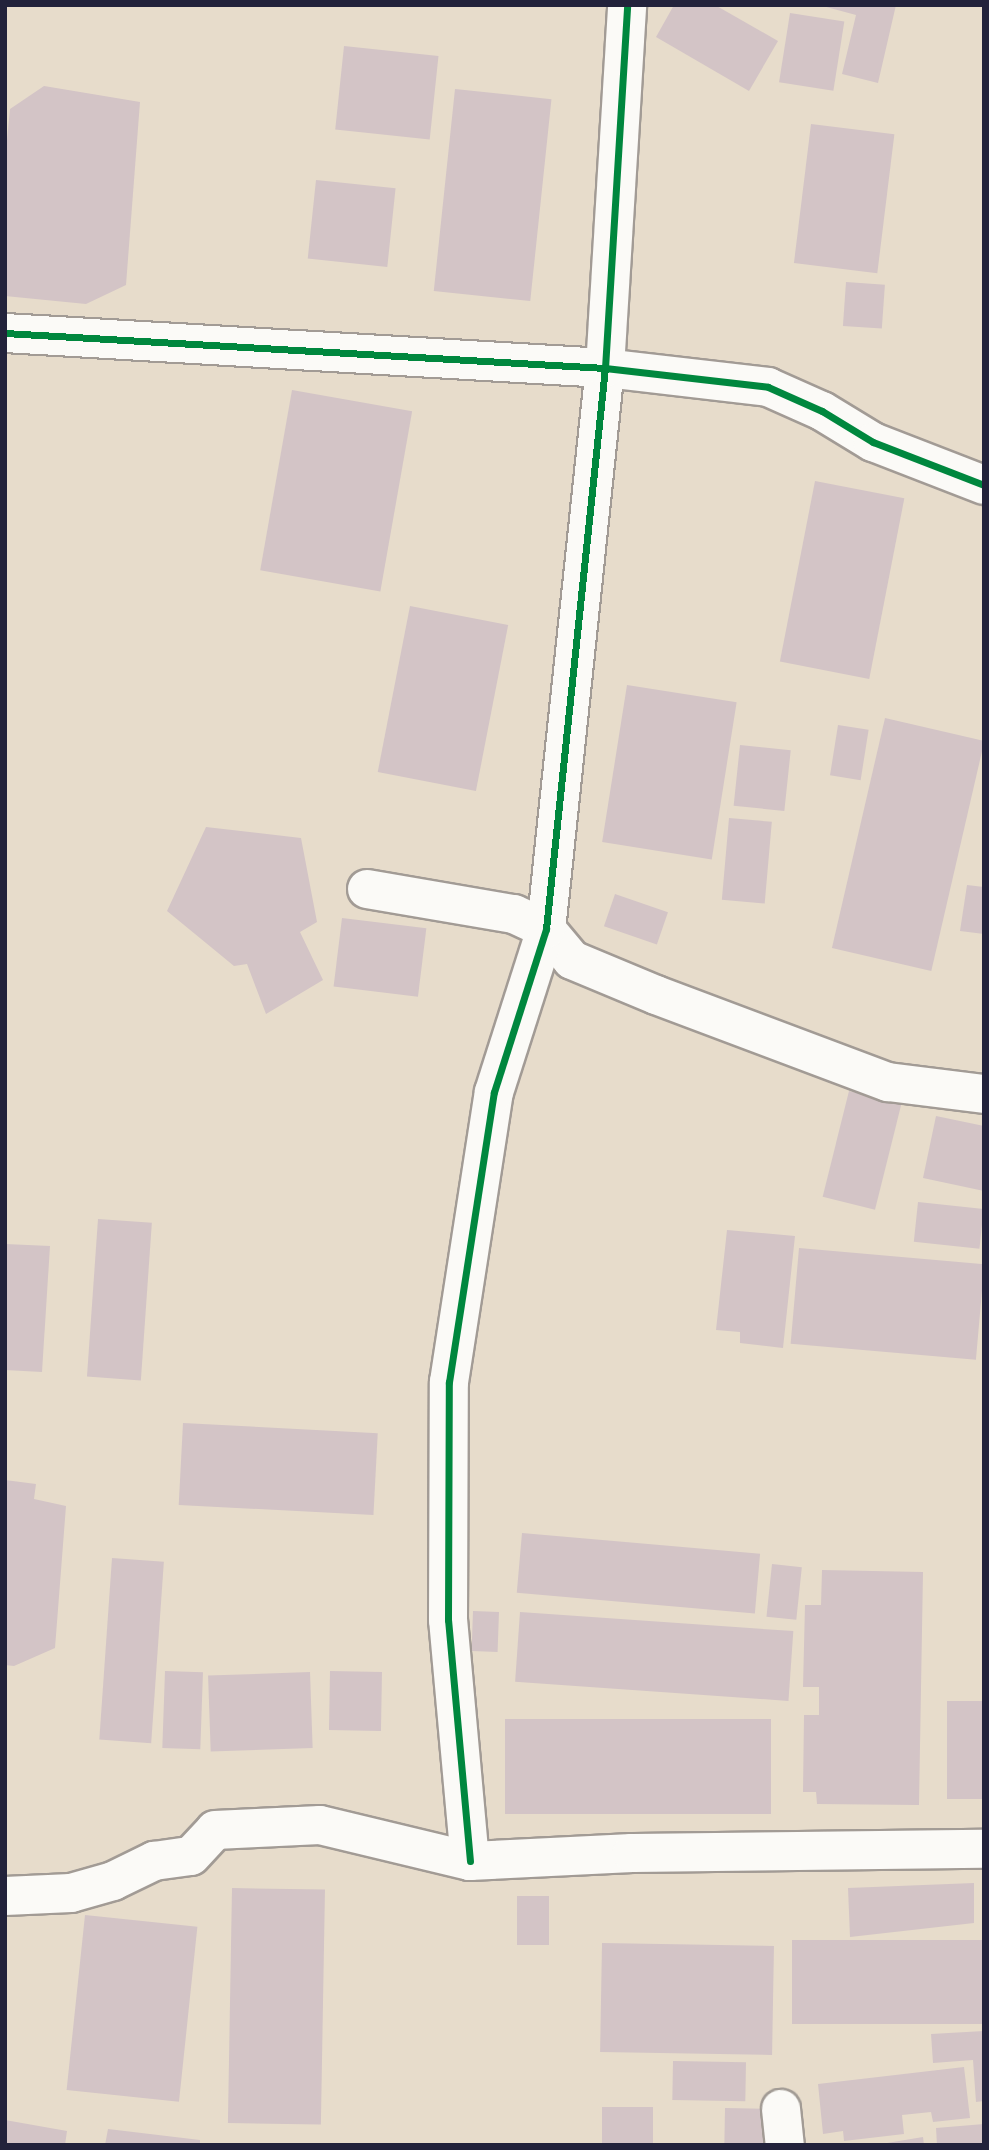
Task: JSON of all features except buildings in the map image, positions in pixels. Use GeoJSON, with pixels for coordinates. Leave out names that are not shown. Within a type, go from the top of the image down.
{"type":"FeatureCollection","features":[{"type":"Feature","properties":{"kind":"street"},"geometry":{"type":"LineString","coordinates":[[470,1861],[448,1620],[449,1382],[494,1092],[546,929],[605,368],[627,5]]}},
{"type":"Feature","properties":{"kind":"street"},"geometry":{"type":"LineString","coordinates":[[5,333],[605,368],[768,387],[822,411],[873,442],[984,485]]}},
{"type":"Feature","properties":{"kind":"street"},"geometry":{"type":"LineString","coordinates":[[368,889],[514,914],[546,929],[572,960],[668,1000],[888,1082],[984,1094]]}},
{"type":"Feature","properties":{"kind":"street"},"geometry":{"type":"LineString","coordinates":[[5,1896],[71,1893],[113,1881],[153,1861],[191,1856],[215,1830],[320,1825],[470,1861],[632,1853],[984,1849]]}},
{"type":"Feature","properties":{"kind":"cycle path"},"geometry":{"type":"LineString","coordinates":[[470,1861],[448,1620],[449,1382],[494,1092],[546,929],[605,368],[627,5]]}},
{"type":"Feature","properties":{"kind":"cycle path"},"geometry":{"type":"LineString","coordinates":[[5,333],[605,368],[768,387],[822,411],[873,442],[984,485]]}}]}
